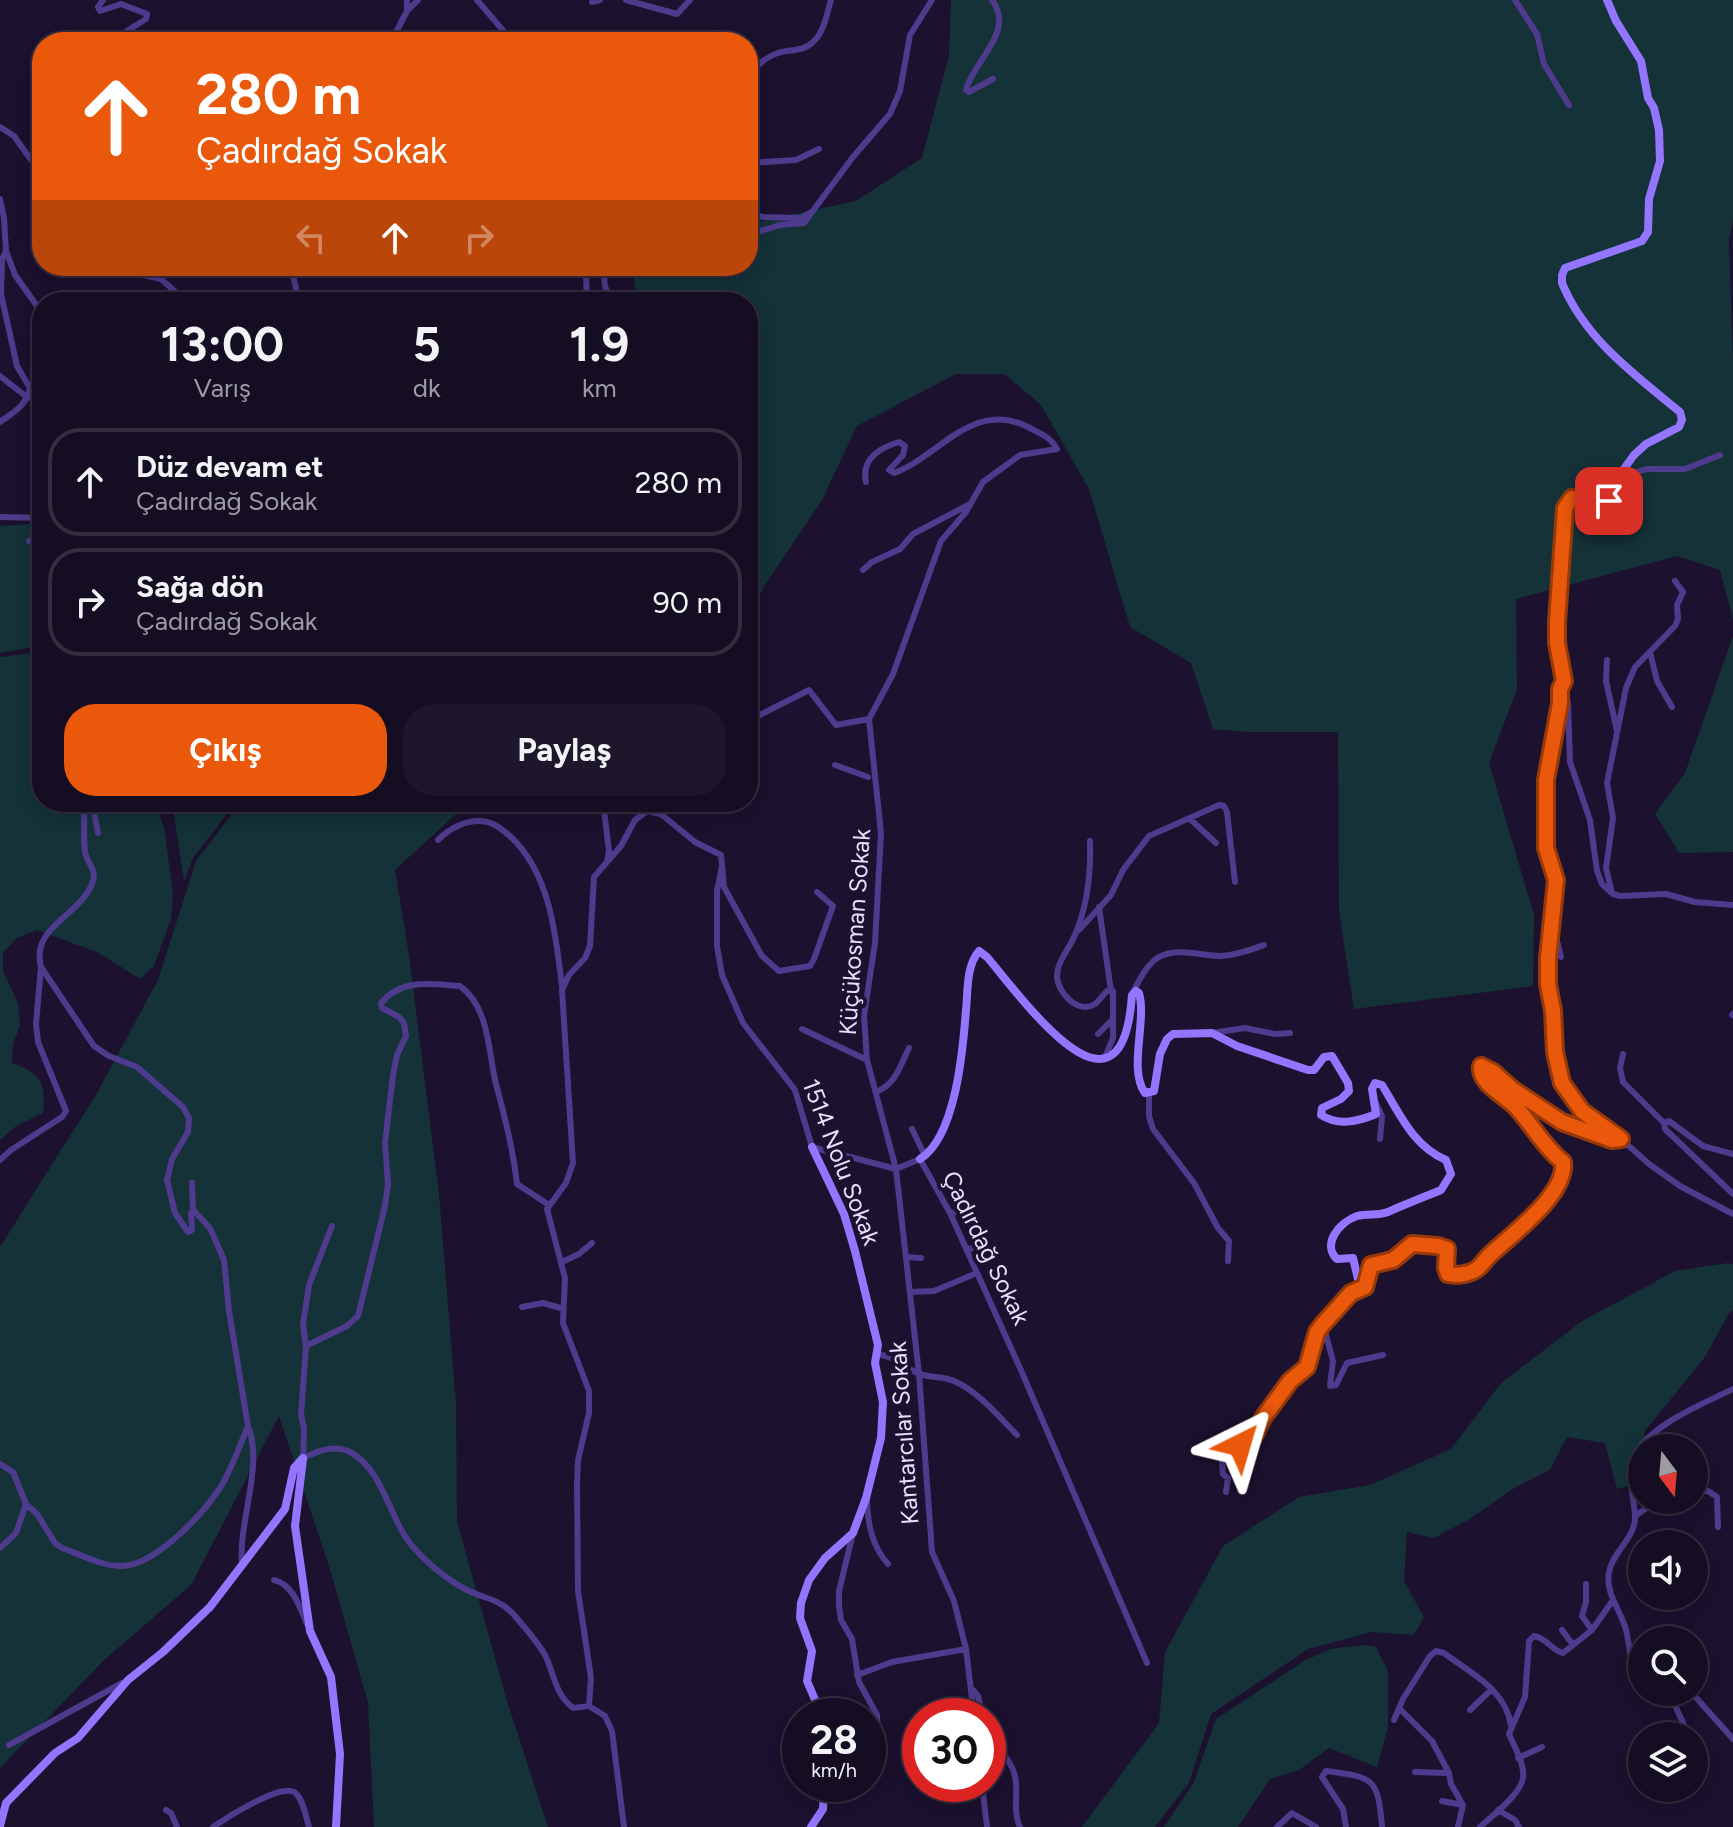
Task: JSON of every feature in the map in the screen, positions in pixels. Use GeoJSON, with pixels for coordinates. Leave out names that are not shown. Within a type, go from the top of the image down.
{"type":"FeatureCollection","features":[{"type":"Feature","properties":{"kind":"street"},"geometry":{"type":"LineString","coordinates":[[103,0],[98,7],[100,11],[121,4],[147,14],[146,19],[127,32]]}},
{"type":"Feature","properties":{"kind":"street"},"geometry":{"type":"LineString","coordinates":[[407,0],[407,11]]}},
{"type":"Feature","properties":{"kind":"street"},"geometry":{"type":"LineString","coordinates":[[396,32],[407,11],[418,0]]}},
{"type":"Feature","properties":{"kind":"street"},"geometry":{"type":"LineString","coordinates":[[477,0],[504,32]]}},
{"type":"Feature","properties":{"kind":"street"},"geometry":{"type":"LineString","coordinates":[[626,0],[677,14],[690,0]]}},
{"type":"Feature","properties":{"kind":"street"},"geometry":{"type":"LineString","coordinates":[[758,65],[779,53],[803,49],[813,43],[831,0]]}},
{"type":"Feature","properties":{"kind":"street"},"geometry":{"type":"LineString","coordinates":[[758,232],[780,225],[804,223],[853,157],[890,114],[900,91],[910,35],[932,0]]}},
{"type":"Feature","properties":{"kind":"street"},"geometry":{"type":"LineString","coordinates":[[992,0],[1000,20],[997,31],[991,48],[967,83],[966,90],[969,92],[979,88],[993,79]]}},
{"type":"Feature","properties":{"kind":"street"},"geometry":{"type":"LineString","coordinates":[[1515,0],[1537,34],[1544,64],[1569,105]]}},
{"type":"Feature","properties":{"kind":"street"},"geometry":{"type":"LineString","coordinates":[[1607,0],[1641,61],[1648,98],[1654,108],[1659,130],[1660,161],[1649,199],[1648,232],[1642,241],[1565,268],[1562,283],[1586,326],[1612,357],[1680,412],[1682,420],[1679,427],[1646,444],[1618,477]]}},
{"type":"Feature","properties":{"kind":"street"},"geometry":{"type":"LineString","coordinates":[[0,127],[14,136],[32,161]]}},
{"type":"Feature","properties":{"kind":"street"},"geometry":{"type":"LineString","coordinates":[[758,162],[796,160],[819,149]]}},
{"type":"Feature","properties":{"kind":"street"},"geometry":{"type":"LineString","coordinates":[[0,199],[6,251],[15,275],[32,299]]}},
{"type":"Feature","properties":{"kind":"street"},"geometry":{"type":"LineString","coordinates":[[758,216],[801,218],[812,212]]}},
{"type":"Feature","properties":{"kind":"street"},"geometry":{"type":"LineString","coordinates":[[0,422],[23,406],[30,388],[17,366],[1,294],[2,259],[6,251]]}},
{"type":"Feature","properties":{"kind":"street"},"geometry":{"type":"LineString","coordinates":[[148,276],[161,279],[178,292]]}},
{"type":"Feature","properties":{"kind":"street"},"geometry":{"type":"LineString","coordinates":[[0,376],[28,398]]}},
{"type":"Feature","properties":{"kind":"street"},"geometry":{"type":"LineString","coordinates":[[758,716],[809,690],[836,725],[869,719],[898,663],[939,544],[983,482],[1015,458],[1031,451],[1056,451],[1054,444],[1019,423],[980,423],[955,433],[912,465],[894,473],[889,470],[903,455],[905,446],[899,442],[882,449],[870,458],[866,466],[866,482]]}},
{"type":"Feature","properties":{"kind":"street"},"geometry":{"type":"LineString","coordinates":[[1720,455],[1685,469],[1647,469],[1618,477],[1596,484],[1572,498],[1565,508],[1557,643],[1568,703],[1570,762],[1591,827],[1602,884],[1613,894],[1628,897],[1666,894],[1695,902],[1733,905]]}},
{"type":"Feature","properties":{"kind":"street"},"geometry":{"type":"LineString","coordinates":[[1572,498],[1594,503],[1616,500]]}},
{"type":"Feature","properties":{"kind":"street"},"geometry":{"type":"LineString","coordinates":[[863,570],[872,562],[900,549],[913,534],[970,504]]}},
{"type":"Feature","properties":{"kind":"street"},"geometry":{"type":"LineString","coordinates":[[0,517],[32,518]]}},
{"type":"Feature","properties":{"kind":"street"},"geometry":{"type":"LineString","coordinates":[[1613,894],[1606,868],[1613,818],[1607,783],[1617,731],[1630,674],[1678,619],[1677,605],[1683,592],[1675,581]]}},
{"type":"Feature","properties":{"kind":"street"},"geometry":{"type":"LineString","coordinates":[[1650,652],[1657,681],[1672,707]]}},
{"type":"Feature","properties":{"kind":"street"},"geometry":{"type":"LineString","coordinates":[[1607,660],[1605,674],[1617,731]]}},
{"type":"Feature","properties":{"kind":"street"},"geometry":{"type":"LineString","coordinates":[[1564,681],[1560,689],[1546,780],[1546,848],[1556,880],[1548,984],[1555,1052],[1562,1083],[1582,1111],[1667,1178],[1733,1214]]}},
{"type":"Feature","properties":{"kind":"street","name":"Küçükosman Sokak"},"geometry":{"type":"LineString","coordinates":[[869,719],[881,833],[875,943],[864,1016],[867,1060],[896,1169]]}},
{"type":"Feature","properties":{"kind":"street"},"geometry":{"type":"LineString","coordinates":[[835,765],[868,777]]}},
{"type":"Feature","properties":{"kind":"street"},"geometry":{"type":"LineString","coordinates":[[1074,937],[1111,895],[1123,870],[1149,836],[1219,805],[1224,806],[1227,812],[1235,882]]}},
{"type":"Feature","properties":{"kind":"street"},"geometry":{"type":"LineString","coordinates":[[84,812],[85,851],[95,877],[81,902],[40,943],[37,953],[41,967],[94,1046],[109,1056],[137,1067],[183,1107],[189,1118],[189,1127],[169,1167],[168,1193],[175,1213],[188,1232],[192,1230],[192,1183]]}},
{"type":"Feature","properties":{"kind":"street"},"geometry":{"type":"LineString","coordinates":[[94,812],[98,833]]}},
{"type":"Feature","properties":{"kind":"street"},"geometry":{"type":"LineString","coordinates":[[604,812],[609,851],[607,862]]}},
{"type":"Feature","properties":{"kind":"street"},"geometry":{"type":"LineString","coordinates":[[562,990],[590,946],[594,877],[621,846],[635,820],[646,812]]}},
{"type":"Feature","properties":{"kind":"street"},"geometry":{"type":"LineString","coordinates":[[655,812],[695,842],[721,855],[724,887],[762,956],[779,971],[810,966],[814,959],[833,906],[817,892]]}},
{"type":"Feature","properties":{"kind":"street"},"geometry":{"type":"LineString","coordinates":[[1190,819],[1216,843]]}},
{"type":"Feature","properties":{"kind":"street"},"geometry":{"type":"LineString","coordinates":[[438,840],[463,823],[485,821],[498,826],[525,851],[548,903],[562,990],[573,1163],[566,1183],[549,1205],[548,1217],[565,1278],[563,1323],[589,1391],[589,1413],[578,1460],[577,1484],[578,1591],[591,1678],[589,1706]]}},
{"type":"Feature","properties":{"kind":"street"},"geometry":{"type":"LineString","coordinates":[[1090,841],[1091,874],[1084,908],[1056,974],[1066,997],[1076,1005],[1087,1007],[1096,1004],[1107,991],[1111,991]]}},
{"type":"Feature","properties":{"kind":"street","name":"1514 Nolu Sokak"},"geometry":{"type":"LineString","coordinates":[[722,866],[717,891],[717,946],[722,975],[743,1023],[795,1090],[812,1147],[844,1214],[878,1345],[875,1363],[883,1402],[881,1438],[866,1498],[853,1533]]}},
{"type":"Feature","properties":{"kind":"street"},"geometry":{"type":"LineString","coordinates":[[1099,907],[1113,1019],[1113,1038],[1110,1051],[1104,1058]]}},
{"type":"Feature","properties":{"kind":"street"},"geometry":{"type":"LineString","coordinates":[[1552,921],[1561,957]]}},
{"type":"Feature","properties":{"kind":"street"},"geometry":{"type":"LineString","coordinates":[[1104,1058],[1114,1052],[1123,1039],[1133,992],[1158,957],[1173,952],[1225,956],[1264,945]]}},
{"type":"Feature","properties":{"kind":"street","name":"Çadırdağ Sokak"},"geometry":{"type":"LineString","coordinates":[[1104,1058],[1085,1057],[1068,1047],[1034,1014],[979,951],[971,967],[961,1065],[955,1090],[942,1133],[922,1158],[977,1273],[1147,1663]]}},
{"type":"Feature","properties":{"kind":"street"},"geometry":{"type":"LineString","coordinates":[[0,1160],[62,1117],[66,1111],[38,1042],[36,1024],[41,967]]}},
{"type":"Feature","properties":{"kind":"street"},"geometry":{"type":"LineString","coordinates":[[306,1346],[347,1326],[358,1316],[385,1206],[388,1184],[385,1143],[393,1075],[397,1055],[406,1036],[404,1023],[382,1008],[381,1003],[403,985],[460,986],[475,1001],[492,1052],[495,1080],[512,1142],[517,1184],[549,1205]]}},
{"type":"Feature","properties":{"kind":"street"},"geometry":{"type":"LineString","coordinates":[[1133,992],[1141,997],[1140,1085],[1149,1094]]}},
{"type":"Feature","properties":{"kind":"street"},"geometry":{"type":"LineString","coordinates":[[1098,1034],[1113,1019]]}},
{"type":"Feature","properties":{"kind":"street"},"geometry":{"type":"LineString","coordinates":[[1149,1094],[1154,1091],[1160,1054],[1173,1034],[1245,1028],[1275,1034],[1290,1033]]}},
{"type":"Feature","properties":{"kind":"street"},"geometry":{"type":"LineString","coordinates":[[802,1029],[867,1060]]}},
{"type":"Feature","properties":{"kind":"street"},"geometry":{"type":"LineString","coordinates":[[1212,1033],[1237,1046],[1308,1070],[1314,1070],[1324,1057],[1332,1056],[1348,1083],[1349,1091],[1341,1099],[1322,1108],[1321,1115],[1331,1122],[1342,1123],[1376,1114],[1376,1103]]}},
{"type":"Feature","properties":{"kind":"street"},"geometry":{"type":"LineString","coordinates":[[876,1092],[894,1080],[909,1048]]}},
{"type":"Feature","properties":{"kind":"street"},"geometry":{"type":"LineString","coordinates":[[1623,1054],[1620,1068],[1623,1082],[1664,1123],[1665,1129],[1733,1194]]}},
{"type":"Feature","properties":{"kind":"street"},"geometry":{"type":"LineString","coordinates":[[1226,1492],[1228,1478],[1223,1474],[1222,1460],[1234,1448],[1253,1438],[1263,1418],[1290,1381],[1307,1367],[1317,1332],[1351,1293],[1365,1287],[1371,1265],[1393,1260],[1412,1244],[1420,1243],[1447,1249],[1448,1274],[1465,1274],[1477,1269],[1533,1216],[1562,1177],[1563,1162],[1551,1152],[1517,1108],[1483,1078],[1481,1066],[1562,1122],[1612,1140],[1621,1139]]}},
{"type":"Feature","properties":{"kind":"street"},"geometry":{"type":"LineString","coordinates":[[1366,1278],[1358,1279],[1353,1258],[1337,1259],[1331,1252],[1330,1243],[1340,1227],[1358,1216],[1384,1213],[1441,1190],[1451,1174],[1446,1160],[1430,1153],[1411,1133],[1379,1082],[1372,1089],[1382,1116],[1380,1139]]}},
{"type":"Feature","properties":{"kind":"street"},"geometry":{"type":"LineString","coordinates":[[1149,1094],[1149,1116],[1153,1129],[1194,1183],[1218,1228],[1229,1241],[1228,1261]]}},
{"type":"Feature","properties":{"kind":"street"},"geometry":{"type":"LineString","coordinates":[[1664,1123],[1669,1121],[1703,1146],[1733,1154]]}},
{"type":"Feature","properties":{"kind":"street"},"geometry":{"type":"LineString","coordinates":[[812,1147],[896,1169],[922,1158],[912,1129]]}},
{"type":"Feature","properties":{"kind":"street","name":"Kantarcılar Sokak"},"geometry":{"type":"LineString","coordinates":[[896,1169],[919,1374],[932,1552],[954,1601],[966,1649],[972,1698]]}},
{"type":"Feature","properties":{"kind":"street"},"geometry":{"type":"LineString","coordinates":[[193,1210],[210,1228],[224,1260],[229,1311],[252,1436],[251,1490],[241,1550],[242,1567]]}},
{"type":"Feature","properties":{"kind":"street"},"geometry":{"type":"LineString","coordinates":[[950,1213],[965,1211]]}},
{"type":"Feature","properties":{"kind":"street"},"geometry":{"type":"LineString","coordinates":[[310,1631],[295,1526],[303,1458],[301,1415],[306,1346],[303,1324],[309,1285],[332,1226]]}},
{"type":"Feature","properties":{"kind":"street"},"geometry":{"type":"LineString","coordinates":[[562,1262],[592,1243]]}},
{"type":"Feature","properties":{"kind":"street"},"geometry":{"type":"LineString","coordinates":[[966,1249],[982,1247]]}},
{"type":"Feature","properties":{"kind":"street"},"geometry":{"type":"LineString","coordinates":[[907,1257],[921,1258]]}},
{"type":"Feature","properties":{"kind":"street"},"geometry":{"type":"LineString","coordinates":[[911,1292],[934,1291],[977,1273]]}},
{"type":"Feature","properties":{"kind":"street"},"geometry":{"type":"LineString","coordinates":[[522,1307],[543,1303],[564,1309]]}},
{"type":"Feature","properties":{"kind":"street"},"geometry":{"type":"LineString","coordinates":[[1323,1324],[1333,1361],[1330,1386],[1336,1385],[1347,1363],[1383,1355]]}},
{"type":"Feature","properties":{"kind":"street"},"geometry":{"type":"LineString","coordinates":[[877,1354],[892,1358],[919,1374],[948,1379],[968,1388],[1017,1435]]}},
{"type":"Feature","properties":{"kind":"street"},"geometry":{"type":"LineString","coordinates":[[1628,1640],[1605,1571],[1632,1530],[1635,1516],[1630,1472],[1637,1451],[1647,1439],[1688,1411],[1733,1389]]}},
{"type":"Feature","properties":{"kind":"street"},"geometry":{"type":"LineString","coordinates":[[0,1462],[13,1472],[26,1504],[37,1514],[55,1543],[117,1567],[142,1562],[155,1555],[189,1524],[218,1492],[248,1426]]}},
{"type":"Feature","properties":{"kind":"street"},"geometry":{"type":"LineString","coordinates":[[9,1745],[128,1680],[163,1652],[210,1607],[285,1509],[294,1468],[303,1458],[319,1450],[337,1448],[357,1458],[378,1483],[404,1535],[414,1548],[463,1588],[505,1605],[542,1651],[563,1700],[573,1708],[589,1706],[605,1716],[612,1731],[624,1827]]}},
{"type":"Feature","properties":{"kind":"street"},"geometry":{"type":"LineString","coordinates":[[1708,1492],[1717,1497],[1718,1527]]}},
{"type":"Feature","properties":{"kind":"street"},"geometry":{"type":"LineString","coordinates":[[866,1498],[874,1543],[888,1564]]}},
{"type":"Feature","properties":{"kind":"street"},"geometry":{"type":"LineString","coordinates":[[0,1548],[16,1533],[26,1504]]}},
{"type":"Feature","properties":{"kind":"street"},"geometry":{"type":"LineString","coordinates":[[853,1533],[838,1598],[841,1620],[852,1639],[857,1675],[868,1698]]}},
{"type":"Feature","properties":{"kind":"street"},"geometry":{"type":"LineString","coordinates":[[813,1698],[807,1681],[812,1651],[800,1618],[801,1603],[809,1580],[825,1558],[853,1533]]}},
{"type":"Feature","properties":{"kind":"street"},"geometry":{"type":"LineString","coordinates":[[274,1580],[287,1586],[331,1677],[340,1754],[336,1827]]}},
{"type":"Feature","properties":{"kind":"street"},"geometry":{"type":"LineString","coordinates":[[1586,1584],[1582,1616],[1592,1630]]}},
{"type":"Feature","properties":{"kind":"street"},"geometry":{"type":"LineString","coordinates":[[1480,1827],[1517,1792],[1523,1778],[1509,1734],[1525,1697],[1529,1641],[1534,1636],[1541,1637],[1557,1652],[1563,1653],[1592,1630],[1613,1600]]}},
{"type":"Feature","properties":{"kind":"street"},"geometry":{"type":"LineString","coordinates":[[1562,1630],[1573,1645]]}},
{"type":"Feature","properties":{"kind":"street"},"geometry":{"type":"LineString","coordinates":[[857,1675],[892,1662],[966,1649]]}},
{"type":"Feature","properties":{"kind":"street"},"geometry":{"type":"LineString","coordinates":[[1394,1720],[1430,1656],[1436,1651],[1444,1653],[1492,1689],[1508,1712],[1511,1726]]}},
{"type":"Feature","properties":{"kind":"street"},"geometry":{"type":"LineString","coordinates":[[0,1826],[6,1803],[55,1753],[78,1738],[128,1680]]}},
{"type":"Feature","properties":{"kind":"street"},"geometry":{"type":"LineString","coordinates":[[971,1688],[978,1698]]}},
{"type":"Feature","properties":{"kind":"street"},"geometry":{"type":"LineString","coordinates":[[1470,1710],[1492,1689]]}},
{"type":"Feature","properties":{"kind":"street"},"geometry":{"type":"LineString","coordinates":[[1704,1706],[1733,1739]]}},
{"type":"Feature","properties":{"kind":"street"},"geometry":{"type":"LineString","coordinates":[[1399,1708],[1432,1741],[1449,1773],[1463,1805],[1458,1827]]}},
{"type":"Feature","properties":{"kind":"street"},"geometry":{"type":"LineString","coordinates":[[1727,1732],[1733,1745]]}},
{"type":"Feature","properties":{"kind":"street"},"geometry":{"type":"LineString","coordinates":[[1518,1758],[1542,1747]]}},
{"type":"Feature","properties":{"kind":"street"},"geometry":{"type":"LineString","coordinates":[[1006,1756],[1016,1784],[1016,1816],[1020,1827]]}},
{"type":"Feature","properties":{"kind":"street"},"geometry":{"type":"LineString","coordinates":[[1346,1827],[1343,1809],[1322,1777],[1326,1771],[1362,1776],[1373,1785],[1382,1804],[1382,1827]]}},
{"type":"Feature","properties":{"kind":"street"},"geometry":{"type":"LineString","coordinates":[[1415,1772],[1449,1773]]}},
{"type":"Feature","properties":{"kind":"street"},"geometry":{"type":"LineString","coordinates":[[213,1827],[251,1805],[286,1791],[294,1792],[299,1797],[309,1827]]}},
{"type":"Feature","properties":{"kind":"street"},"geometry":{"type":"LineString","coordinates":[[1442,1801],[1463,1805]]}},
{"type":"Feature","properties":{"kind":"street"},"geometry":{"type":"LineString","coordinates":[[811,1827],[823,1809],[823,1802]]}},
{"type":"Feature","properties":{"kind":"street"},"geometry":{"type":"LineString","coordinates":[[984,1802],[987,1827]]}},
{"type":"Feature","properties":{"kind":"street"},"geometry":{"type":"LineString","coordinates":[[166,1810],[171,1813],[177,1827]]}},
{"type":"Feature","properties":{"kind":"street"},"geometry":{"type":"LineString","coordinates":[[1498,1810],[1515,1820],[1519,1827]]}},
{"type":"Feature","properties":{"kind":"street"},"geometry":{"type":"LineString","coordinates":[[1277,1827],[1292,1813],[1316,1827]]}},
{"type":"Feature","properties":{"kind":"green space"},"geometry":{"type":"Polygon","coordinates":[[[951,0],[1733,0],[1733,220],[1729,241],[1733,361],[1733,619],[1720,570],[1677,556],[1516,599],[1517,689],[1489,763],[1534,915],[1533,986],[1354,1009],[1339,911],[1338,732],[1213,729],[1191,663],[1130,627],[1089,489],[1041,405],[1004,374],[956,374],[857,426],[822,500],[758,598],[758,292],[638,292],[634,276],[758,276],[758,222],[856,201],[922,158],[949,55],[951,0]]]}},
{"type":"Feature","properties":{"kind":"green space"},"geometry":{"type":"Polygon","coordinates":[[[32,524],[32,647],[0,653],[0,526],[32,524]]]}},
{"type":"Feature","properties":{"kind":"green space"},"geometry":{"type":"Polygon","coordinates":[[[1733,636],[1733,852],[1679,853],[1655,814],[1685,773],[1733,636]]]}},
{"type":"Feature","properties":{"kind":"green space"},"geometry":{"type":"Polygon","coordinates":[[[32,653],[32,812],[158,812],[164,827],[173,894],[171,919],[154,966],[140,979],[99,953],[37,930],[17,938],[3,953],[3,971],[18,1003],[20,1026],[13,1044],[12,1063],[30,1071],[40,1081],[44,1103],[43,1113],[15,1127],[0,1140],[0,657],[32,653]]]}},
{"type":"Feature","properties":{"kind":"green space"},"geometry":{"type":"Polygon","coordinates":[[[173,812],[228,812],[193,858],[184,881],[173,812]]]}},
{"type":"Feature","properties":{"kind":"green space"},"geometry":{"type":"Polygon","coordinates":[[[233,812],[458,812],[395,870],[409,955],[439,1194],[456,1404],[457,1521],[507,1701],[548,1827],[374,1827],[368,1703],[329,1566],[279,1416],[191,1585],[105,1659],[0,1768],[0,1247],[97,1093],[158,980],[196,861],[233,812]]]}},
{"type":"Feature","properties":{"kind":"green space"},"geometry":{"type":"Polygon","coordinates":[[[1733,1264],[1733,1311],[1705,1357],[1645,1434],[1628,1434],[1628,1486],[1617,1489],[1605,1443],[1567,1437],[1550,1470],[1516,1487],[1468,1520],[1434,1538],[1407,1532],[1404,1581],[1424,1617],[1414,1635],[1372,1632],[1308,1649],[1211,1714],[1189,1783],[1155,1827],[1082,1827],[1159,1723],[1165,1652],[1223,1546],[1299,1497],[1370,1485],[1451,1449],[1501,1383],[1582,1321],[1675,1271],[1733,1264]]]}},
{"type":"Feature","properties":{"kind":"green space"},"geometry":{"type":"Polygon","coordinates":[[[1363,1645],[1376,1647],[1388,1671],[1388,1727],[1377,1767],[1329,1748],[1299,1770],[1270,1779],[1238,1827],[1164,1827],[1194,1782],[1216,1719],[1304,1661],[1330,1649],[1363,1645]]]}},
{"type":"Feature","properties":{"kind":"route"},"geometry":{"type":"LineString","coordinates":[[1240,1445],[1253,1438],[1263,1418],[1290,1381],[1307,1367],[1317,1332],[1351,1293],[1365,1287],[1371,1265],[1393,1260],[1407,1247],[1420,1243],[1447,1249],[1448,1274],[1465,1274],[1477,1269],[1533,1216],[1562,1177],[1563,1162],[1551,1152],[1517,1108],[1483,1078],[1481,1066],[1562,1122],[1612,1140],[1621,1139],[1582,1111],[1562,1083],[1557,1069],[1548,984],[1556,880],[1546,848],[1545,832],[1551,739],[1564,681],[1557,643],[1557,622],[1565,508],[1572,498],[1594,503],[1609,501]]}}]}
